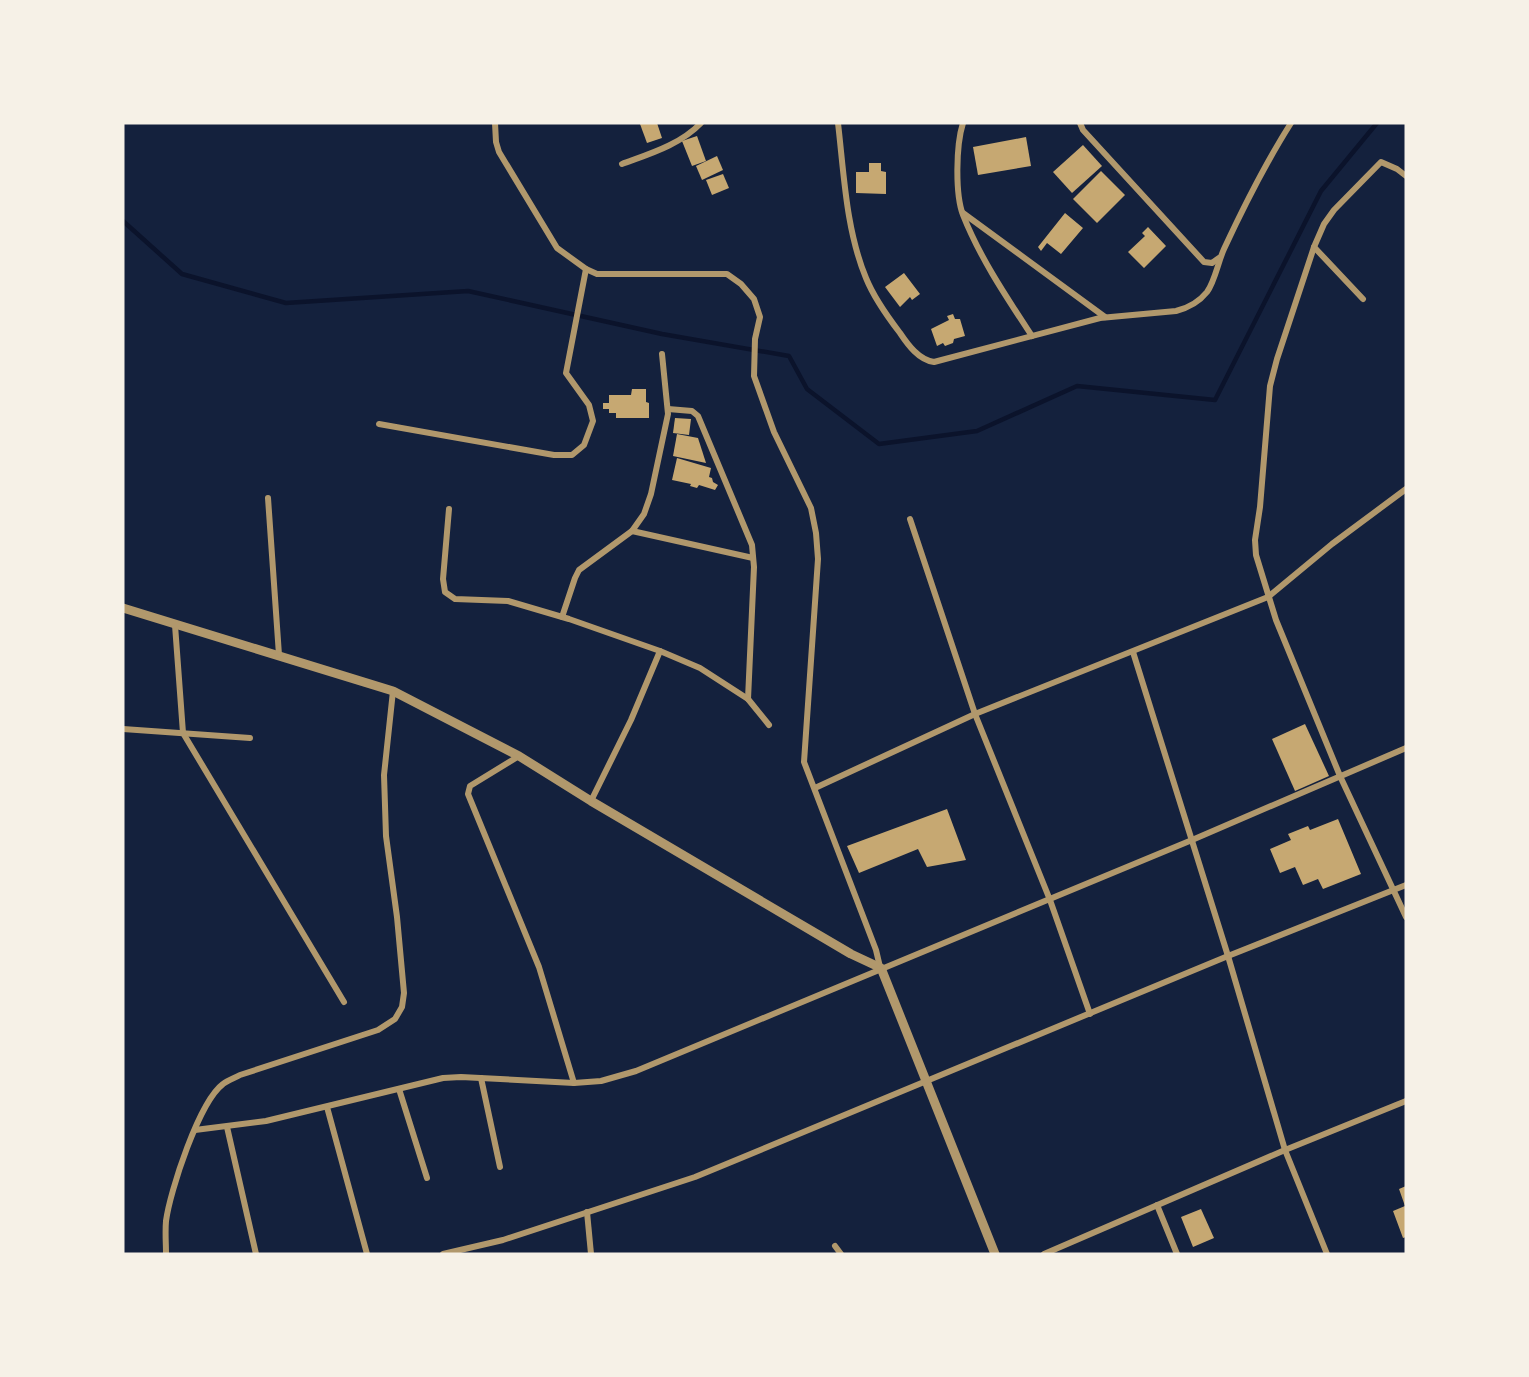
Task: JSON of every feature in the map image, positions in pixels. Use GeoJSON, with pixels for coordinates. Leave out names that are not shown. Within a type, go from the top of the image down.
{"type":"FeatureCollection","features":[{"type":"Feature","properties":{"kind":"street"},"geometry":{"type":"LineString","coordinates":[[495,123],[499,152],[557,248],[586,269],[597,274],[727,274],[741,284],[754,299],[760,317],[755,339],[754,376],[774,432],[811,508],[816,533],[818,559],[804,762],[881,968],[995,1254]]}},
{"type":"Feature","properties":{"kind":"street"},"geometry":{"type":"LineString","coordinates":[[622,164],[668,146],[688,135],[700,123]]}},
{"type":"Feature","properties":{"kind":"street"},"geometry":{"type":"LineString","coordinates":[[838,123],[852,233],[866,277],[882,309],[904,339],[922,358],[934,362],[1105,317],[1176,311],[1187,308],[1199,300],[1208,290],[1220,258],[1263,169],[1290,123]]}},
{"type":"Feature","properties":{"kind":"street"},"geometry":{"type":"LineString","coordinates":[[963,123],[960,132],[957,174],[962,213],[991,270],[1032,336]]}},
{"type":"Feature","properties":{"kind":"street"},"geometry":{"type":"LineString","coordinates":[[1080,123],[1083,130],[1204,262],[1212,263],[1220,258]]}},
{"type":"Feature","properties":{"kind":"street"},"geometry":{"type":"LineString","coordinates":[[1406,176],[1381,162],[1334,210],[1324,224],[1314,247],[1270,386],[1255,540],[1256,555],[1268,597],[1340,776],[1406,917]]}},
{"type":"Feature","properties":{"kind":"street"},"geometry":{"type":"LineString","coordinates":[[962,213],[1105,317]]}},
{"type":"Feature","properties":{"kind":"street"},"geometry":{"type":"LineString","coordinates":[[1314,247],[1363,299]]}},
{"type":"Feature","properties":{"kind":"street"},"geometry":{"type":"LineString","coordinates":[[380,424],[554,455],[572,455],[584,445],[593,421],[589,405],[566,373],[586,269]]}},
{"type":"Feature","properties":{"kind":"street"},"geometry":{"type":"LineString","coordinates":[[562,617],[579,570],[632,531],[644,514],[651,494],[668,414],[662,354]]}},
{"type":"Feature","properties":{"kind":"street"},"geometry":{"type":"LineString","coordinates":[[668,409],[692,411],[698,416],[747,532],[753,558],[748,699]]}},
{"type":"Feature","properties":{"kind":"street"},"geometry":{"type":"LineString","coordinates":[[815,788],[975,714],[1268,597],[1406,489]]}},
{"type":"Feature","properties":{"kind":"street"},"geometry":{"type":"LineString","coordinates":[[268,498],[279,655]]}},
{"type":"Feature","properties":{"kind":"street"},"geometry":{"type":"LineString","coordinates":[[449,509],[443,579],[445,592],[455,599],[508,602],[562,617],[660,651],[700,668],[748,699],[768,725]]}},
{"type":"Feature","properties":{"kind":"street"},"geometry":{"type":"LineString","coordinates":[[910,519],[975,714],[1050,900],[1090,1014]]}},
{"type":"Feature","properties":{"kind":"street"},"geometry":{"type":"LineString","coordinates":[[632,531],[753,558]]}},
{"type":"Feature","properties":{"kind":"street"},"geometry":{"type":"LineString","coordinates":[[123,608],[393,691],[519,756],[851,954],[881,968]]}},
{"type":"Feature","properties":{"kind":"street"},"geometry":{"type":"LineString","coordinates":[[175,624],[183,733],[344,1002]]}},
{"type":"Feature","properties":{"kind":"street"},"geometry":{"type":"LineString","coordinates":[[591,801],[631,720],[660,651]]}},
{"type":"Feature","properties":{"kind":"street"},"geometry":{"type":"LineString","coordinates":[[1132,652],[1228,956],[1285,1150],[1327,1254]]}},
{"type":"Feature","properties":{"kind":"street"},"geometry":{"type":"LineString","coordinates":[[157,1254],[166,1253],[166,1224],[171,1195],[195,1130],[210,1099],[223,1084],[240,1075],[378,1030],[395,1019],[402,1007],[404,993],[386,836],[384,774],[393,691]]}},
{"type":"Feature","properties":{"kind":"street"},"geometry":{"type":"LineString","coordinates":[[123,729],[249,738]]}},
{"type":"Feature","properties":{"kind":"street"},"geometry":{"type":"LineString","coordinates":[[195,1130],[227,1127],[327,1107],[443,1078],[574,1083],[601,1081],[636,1071],[1050,900],[1406,748]]}},
{"type":"Feature","properties":{"kind":"street"},"geometry":{"type":"LineString","coordinates":[[519,756],[470,786],[468,794],[539,967],[574,1083]]}},
{"type":"Feature","properties":{"kind":"street"},"geometry":{"type":"LineString","coordinates":[[443,1254],[503,1240],[695,1177],[1228,956],[1406,885]]}},
{"type":"Feature","properties":{"kind":"street"},"geometry":{"type":"LineString","coordinates":[[481,1078],[500,1167]]}},
{"type":"Feature","properties":{"kind":"street"},"geometry":{"type":"LineString","coordinates":[[399,1089],[427,1178]]}},
{"type":"Feature","properties":{"kind":"street"},"geometry":{"type":"LineString","coordinates":[[1044,1254],[1285,1150],[1406,1101]]}},
{"type":"Feature","properties":{"kind":"street"},"geometry":{"type":"LineString","coordinates":[[327,1107],[367,1254]]}},
{"type":"Feature","properties":{"kind":"street"},"geometry":{"type":"LineString","coordinates":[[227,1127],[256,1254]]}},
{"type":"Feature","properties":{"kind":"street"},"geometry":{"type":"LineString","coordinates":[[1157,1205],[1178,1254]]}},
{"type":"Feature","properties":{"kind":"street"},"geometry":{"type":"LineString","coordinates":[[587,1212],[591,1254]]}},
{"type":"Feature","properties":{"kind":"street"},"geometry":{"type":"LineString","coordinates":[[835,1246],[841,1254]]}},
{"type":"Feature","properties":{"kind":"building"},"geometry":{"type":"Polygon","coordinates":[[[657,123],[662,138],[647,143],[640,124],[657,123]]]}},
{"type":"Feature","properties":{"kind":"building"},"geometry":{"type":"Polygon","coordinates":[[[697,136],[706,161],[692,166],[682,141],[697,136]]]}},
{"type":"Feature","properties":{"kind":"building"},"geometry":{"type":"Polygon","coordinates":[[[1026,137],[1031,166],[978,175],[973,147],[1026,137]]]}},
{"type":"Feature","properties":{"kind":"building"},"geometry":{"type":"Polygon","coordinates":[[[1083,145],[1102,166],[1072,193],[1053,172],[1083,145]]]}},
{"type":"Feature","properties":{"kind":"building"},"geometry":{"type":"Polygon","coordinates":[[[717,156],[723,170],[702,180],[696,166],[717,156]]]}},
{"type":"Feature","properties":{"kind":"building"},"geometry":{"type":"Polygon","coordinates":[[[869,163],[881,163],[881,171],[886,172],[886,194],[856,193],[856,172],[869,172],[869,163]]]}},
{"type":"Feature","properties":{"kind":"building"},"geometry":{"type":"Polygon","coordinates":[[[1101,171],[1125,195],[1097,223],[1073,199],[1101,171]]]}},
{"type":"Feature","properties":{"kind":"building"},"geometry":{"type":"Polygon","coordinates":[[[723,174],[729,188],[712,195],[706,180],[723,174]]]}},
{"type":"Feature","properties":{"kind":"building"},"geometry":{"type":"Polygon","coordinates":[[[1065,213],[1083,228],[1061,254],[1047,243],[1041,251],[1038,247],[1065,213]]]}},
{"type":"Feature","properties":{"kind":"building"},"geometry":{"type":"Polygon","coordinates":[[[1148,227],[1166,246],[1144,268],[1128,252],[1145,236],[1142,233],[1148,227]]]}},
{"type":"Feature","properties":{"kind":"building"},"geometry":{"type":"Polygon","coordinates":[[[904,273],[920,294],[912,300],[910,297],[900,307],[885,287],[904,273]]]}},
{"type":"Feature","properties":{"kind":"building"},"geometry":{"type":"Polygon","coordinates":[[[953,314],[955,319],[960,319],[965,336],[954,339],[953,343],[945,346],[943,343],[937,346],[931,329],[949,320],[947,316],[953,314]]]}},
{"type":"Feature","properties":{"kind":"building"},"geometry":{"type":"Polygon","coordinates":[[[632,389],[646,389],[649,418],[616,418],[616,413],[609,413],[609,409],[603,409],[603,403],[609,403],[609,395],[631,395],[632,389]]]}},
{"type":"Feature","properties":{"kind":"building"},"geometry":{"type":"Polygon","coordinates":[[[675,418],[691,419],[689,435],[673,433],[675,418]]]}},
{"type":"Feature","properties":{"kind":"building"},"geometry":{"type":"Polygon","coordinates":[[[677,434],[698,438],[706,463],[673,456],[677,434]]]}},
{"type":"Feature","properties":{"kind":"building"},"geometry":{"type":"Polygon","coordinates":[[[677,458],[711,468],[709,477],[718,485],[715,490],[699,485],[697,488],[690,486],[691,484],[672,480],[677,458]]]}},
{"type":"Feature","properties":{"kind":"building"},"geometry":{"type":"Polygon","coordinates":[[[1305,724],[1329,776],[1295,791],[1272,739],[1305,724]]]}},
{"type":"Feature","properties":{"kind":"building"},"geometry":{"type":"Polygon","coordinates":[[[947,809],[966,860],[927,867],[918,849],[859,873],[847,846],[947,809]]]}},
{"type":"Feature","properties":{"kind":"building"},"geometry":{"type":"Polygon","coordinates":[[[1338,819],[1361,874],[1323,889],[1318,879],[1303,885],[1295,867],[1280,873],[1270,849],[1291,840],[1288,834],[1308,826],[1310,830],[1338,819]]]}},
{"type":"Feature","properties":{"kind":"building"},"geometry":{"type":"Polygon","coordinates":[[[1406,1186],[1406,1237],[1403,1238],[1393,1211],[1405,1206],[1399,1189],[1406,1186]]]}},
{"type":"Feature","properties":{"kind":"building"},"geometry":{"type":"Polygon","coordinates":[[[1201,1209],[1214,1238],[1193,1247],[1181,1217],[1201,1209]]]}},
{"type":"Feature","properties":{"kind":"waterway"},"geometry":{"type":"LineString","coordinates":[[123,221],[182,274],[286,303],[468,291],[662,334],[789,356],[807,389],[879,444],[977,431],[1077,386],[1215,400],[1321,191],[1377,123]]}}]}
